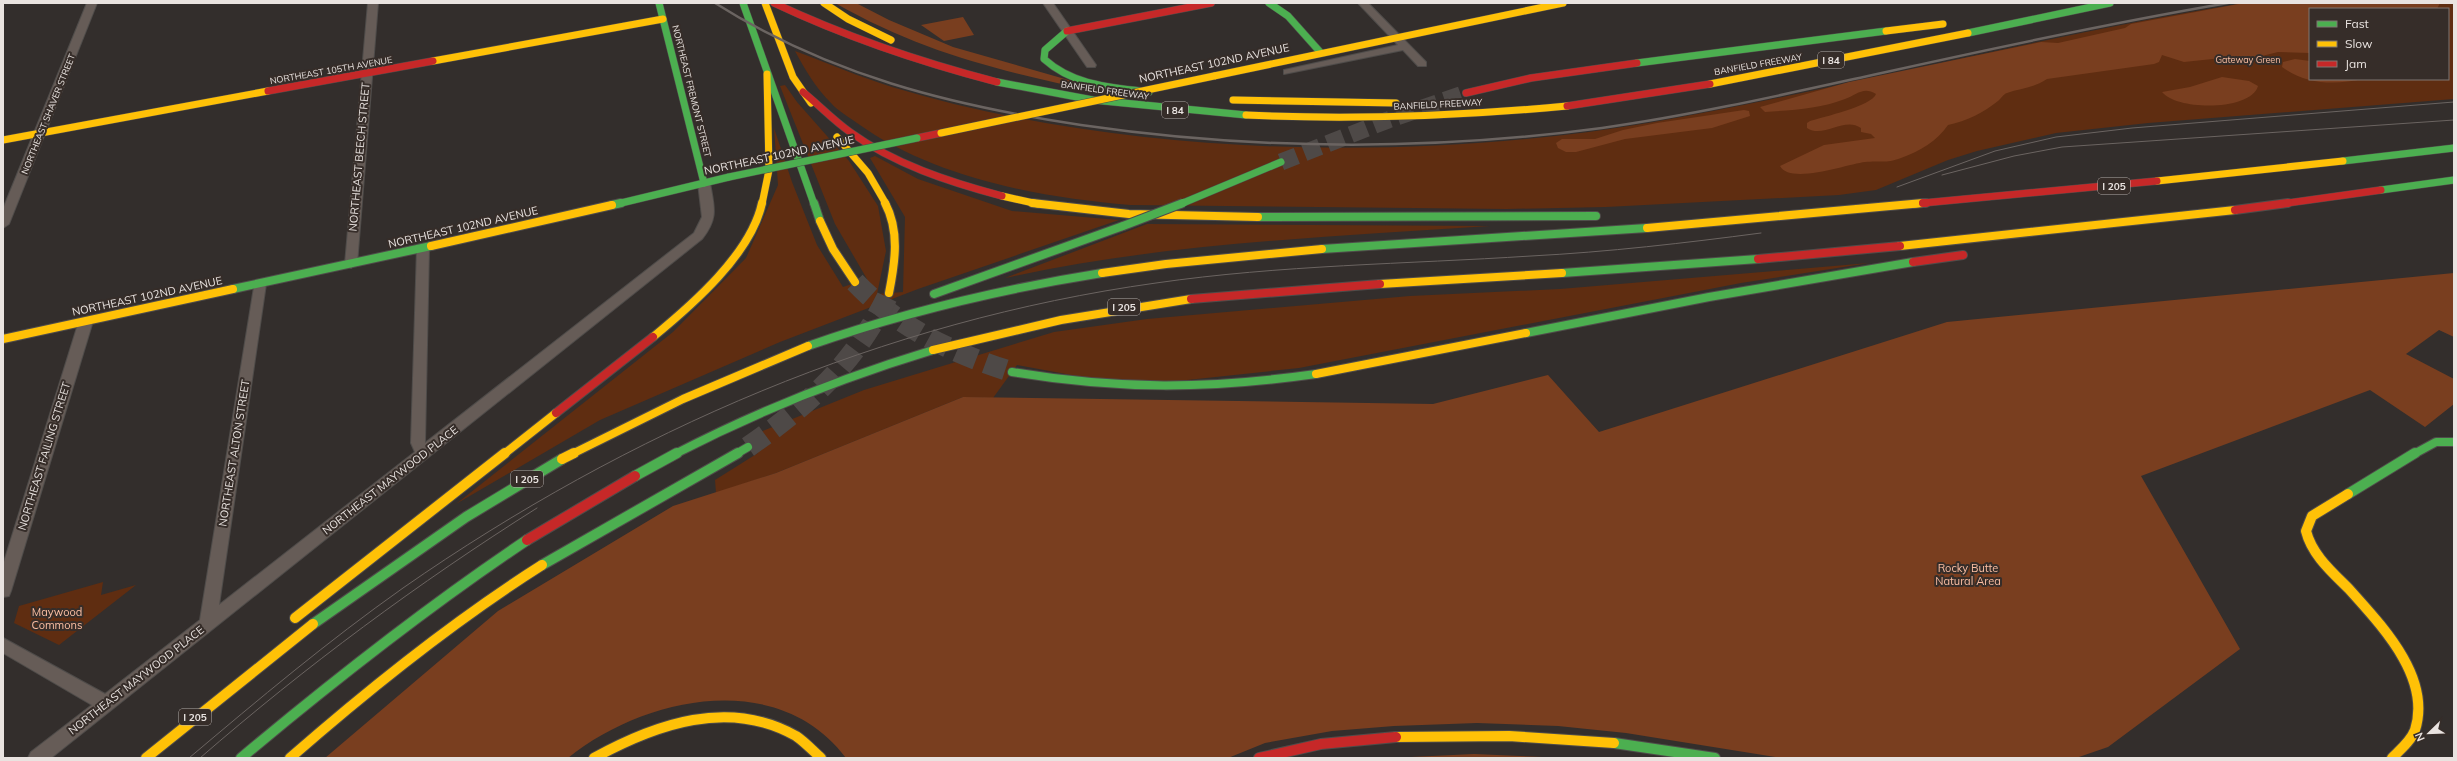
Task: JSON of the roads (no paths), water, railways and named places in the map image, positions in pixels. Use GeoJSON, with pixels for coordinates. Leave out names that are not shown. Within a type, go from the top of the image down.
{"type":"FeatureCollection","features":[{"type":"Feature","properties":{"kind":"main road","name":"NORTHEAST FREMONT STREET"},"geometry":{"type":"LineString","coordinates":[[660,3],[704,183]]}},
{"type":"Feature","properties":{"kind":"main road"},"geometry":{"type":"LineString","coordinates":[[743,3],[820,222],[833,249],[855,282]]}},
{"type":"Feature","properties":{"kind":"main road"},"geometry":{"type":"LineString","coordinates":[[765,3],[785,58],[804,92],[830,130],[875,181],[888,204],[896,228],[898,254],[889,294]]}},
{"type":"Feature","properties":{"kind":"main road","name":"BANFIELD FREEWAY"},"geometry":{"type":"LineString","coordinates":[[774,3],[811,22],[916,61],[1003,84],[1101,102],[1228,115],[1307,118],[1414,116],[1550,107],[1654,94],[1747,77],[2110,3]]}},
{"type":"Feature","properties":{"kind":"main road","name":"BANFIELD FREEWAY"},"geometry":{"type":"LineString","coordinates":[[824,3],[867,28],[925,53],[982,70],[1091,92],[1146,100],[1282,109],[1364,109],[1507,101]]}},
{"type":"Feature","properties":{"kind":"main road"},"geometry":{"type":"LineString","coordinates":[[1169,95],[1087,82],[1052,69],[1044,59],[1045,50],[1067,31],[1211,3]]}},
{"type":"Feature","properties":{"kind":"main road"},"geometry":{"type":"LineString","coordinates":[[1269,3],[1288,16],[1321,53]]}},
{"type":"Feature","properties":{"kind":"main road","name":"NORTHEAST 102ND AVENUE"},"geometry":{"type":"LineString","coordinates":[[3,339],[424,248],[729,177],[1563,3]]}},
{"type":"Feature","properties":{"kind":"main road"},"geometry":{"type":"LineString","coordinates":[[2004,15],[2073,3]]}},
{"type":"Feature","properties":{"kind":"main road","name":"NORTHEAST 105TH AVENUE"},"geometry":{"type":"LineString","coordinates":[[3,140],[663,19]]}},
{"type":"Feature","properties":{"kind":"main road","name":"BANFIELD FREEWAY"},"geometry":{"type":"LineString","coordinates":[[1466,93],[1531,78],[1587,69],[1951,25],[1749,68],[1598,91]]}},
{"type":"Feature","properties":{"kind":"main road"},"geometry":{"type":"LineString","coordinates":[[285,627],[401,533],[611,372],[685,310],[721,274],[754,225],[764,198],[770,156],[767,119],[767,74]]}},
{"type":"Feature","properties":{"kind":"main road"},"geometry":{"type":"LineString","coordinates":[[804,92],[856,136],[903,162],[973,188],[1051,206],[1106,213],[1192,216],[1528,218],[1607,216]]}},
{"type":"Feature","properties":{"kind":"main road"},"geometry":{"type":"LineString","coordinates":[[1223,99],[1406,103]]}},
{"type":"Feature","properties":{"kind":"main road"},"geometry":{"type":"LineString","coordinates":[[1075,105],[1149,115],[1249,123],[1389,123],[1527,114],[1550,107]]}},
{"type":"Feature","properties":{"kind":"main road","name":"I 205"},"geometry":{"type":"LineString","coordinates":[[146,758],[243,675],[422,545],[535,474],[583,447],[693,393],[839,335],[966,299],[1012,288],[1103,272],[1184,262],[1314,250],[1643,228],[1773,215],[2118,186],[2454,148]]}},
{"type":"Feature","properties":{"kind":"main road"},"geometry":{"type":"LineString","coordinates":[[925,298],[1123,226],[1183,203],[1281,162]]}},
{"type":"Feature","properties":{"kind":"main road","name":"I 205"},"geometry":{"type":"LineString","coordinates":[[241,758],[308,699],[420,612],[512,547],[591,499],[685,448],[764,412],[857,374],[952,344],[1065,317],[1200,297],[1770,258],[2127,224],[2355,195],[2454,180]]}},
{"type":"Feature","properties":{"kind":"main road"},"geometry":{"type":"LineString","coordinates":[[1706,213],[1736,212],[1773,215]]}},
{"type":"Feature","properties":{"kind":"main road"},"geometry":{"type":"LineString","coordinates":[[2094,235],[2127,224]]}},
{"type":"Feature","properties":{"kind":"main road"},"geometry":{"type":"LineString","coordinates":[[1012,372],[1069,384],[1126,390],[1183,390],[1245,384],[1349,368],[1744,290],[1969,254]]}},
{"type":"Feature","properties":{"kind":"main road"},"geometry":{"type":"LineString","coordinates":[[839,335],[870,318],[904,306]]}},
{"type":"Feature","properties":{"kind":"main road"},"geometry":{"type":"LineString","coordinates":[[2392,758],[2410,738],[2417,722],[2419,702],[2414,682],[2394,645],[2314,554],[2308,544],[2305,528],[2311,516],[2321,508],[2382,475],[2425,446],[2436,442],[2454,442]]}},
{"type":"Feature","properties":{"kind":"main road"},"geometry":{"type":"LineString","coordinates":[[290,758],[404,661],[479,606],[549,561],[748,447]]}},
{"type":"Feature","properties":{"kind":"main road"},"geometry":{"type":"LineString","coordinates":[[243,675],[261,653]]}},
{"type":"Feature","properties":{"kind":"main road"},"geometry":{"type":"LineString","coordinates":[[594,758],[624,740],[657,726],[690,718],[721,716],[754,719],[782,729],[803,741],[821,758]]}},
{"type":"Feature","properties":{"kind":"main road"},"geometry":{"type":"LineString","coordinates":[[1259,758],[1281,751],[1330,743],[1461,734],[1582,740],[1716,758]]}},
{"type":"Feature","properties":{"kind":"street","name":"NORTHEAST SHAVER STREET"},"geometry":{"type":"LineString","coordinates":[[3,224],[41,133],[92,3]]}},
{"type":"Feature","properties":{"kind":"street","name":"NORTHEAST BEECH STREET"},"geometry":{"type":"LineString","coordinates":[[351,264],[373,3]]}},
{"type":"Feature","properties":{"kind":"street"},"geometry":{"type":"LineString","coordinates":[[1048,3],[1091,65]]}},
{"type":"Feature","properties":{"kind":"street"},"geometry":{"type":"LineString","coordinates":[[1363,3],[1422,64]]}},
{"type":"Feature","properties":{"kind":"street"},"geometry":{"type":"LineString","coordinates":[[1288,72],[1405,47]]}},
{"type":"Feature","properties":{"kind":"street","name":"NORTHEAST MAYWOOD PLACE"},"geometry":{"type":"LineString","coordinates":[[37,758],[698,236],[709,221],[710,214],[704,183]]}},
{"type":"Feature","properties":{"kind":"street"},"geometry":{"type":"LineString","coordinates":[[423,454],[418,443],[424,248]]}},
{"type":"Feature","properties":{"kind":"street","name":"NORTHEAST ALTON STREET"},"geometry":{"type":"LineString","coordinates":[[208,622],[260,284]]}},
{"type":"Feature","properties":{"kind":"street","name":"NORTHEAST FAILING STREET"},"geometry":{"type":"LineString","coordinates":[[3,591],[86,321]]}},
{"type":"Feature","properties":{"kind":"street"},"geometry":{"type":"LineString","coordinates":[[3,644],[106,704]]}},
{"type":"Feature","properties":{"kind":"tunnel"},"geometry":{"type":"LineString","coordinates":[[1281,162],[1388,120],[1466,93]]}},
{"type":"Feature","properties":{"kind":"tunnel"},"geometry":{"type":"LineString","coordinates":[[855,282],[882,306]]}},
{"type":"Feature","properties":{"kind":"tunnel"},"geometry":{"type":"LineString","coordinates":[[882,306],[889,293]]}},
{"type":"Feature","properties":{"kind":"tunnel"},"geometry":{"type":"LineString","coordinates":[[748,447],[792,414],[829,380],[862,340],[882,306]]}},
{"type":"Feature","properties":{"kind":"tunnel"},"geometry":{"type":"LineString","coordinates":[[882,306],[908,326],[928,337],[968,356],[1012,372]]}},
{"type":"Feature","properties":{"kind":"tram line"},"geometry":{"type":"LineString","coordinates":[[1897,187],[1995,151],[2056,137],[2132,128],[2454,102]]}},
{"type":"Feature","properties":{"kind":"tram line"},"geometry":{"type":"LineString","coordinates":[[1942,175],[2014,156],[2062,147],[2454,120]]}},
{"type":"Feature","properties":{"kind":"tram line"},"geometry":{"type":"LineString","coordinates":[[189,758],[268,692],[375,608],[489,531],[578,479],[669,433],[762,391],[857,355],[955,325],[1055,301],[1156,283],[1249,272],[1618,250],[1761,233]]}},
{"type":"Feature","properties":{"kind":"tram line"},"geometry":{"type":"LineString","coordinates":[[200,758],[322,658],[406,596],[537,508]]}},
{"type":"Feature","properties":{"kind":"railway"},"geometry":{"type":"LineString","coordinates":[[715,3],[758,28],[802,50],[846,68],[891,84],[984,108],[1081,125],[1146,133],[1276,143],[1341,144],[1406,144],[1472,141],[1537,136],[1636,123],[1740,104],[2052,36],[2228,3]]}},
{"type":"Feature","properties":{"kind":"park label","name":"Gateway Green"},"geometry":{"type":"Point","coordinates":[2248,59]}},
{"type":"Feature","properties":{"kind":"park label","name":"Rocky Butte Natural Area"},"geometry":{"type":"Point","coordinates":[1968,574]}},
{"type":"Feature","properties":{"kind":"park label","name":"Maywood Commons"},"geometry":{"type":"Point","coordinates":[57,618]}}]}
